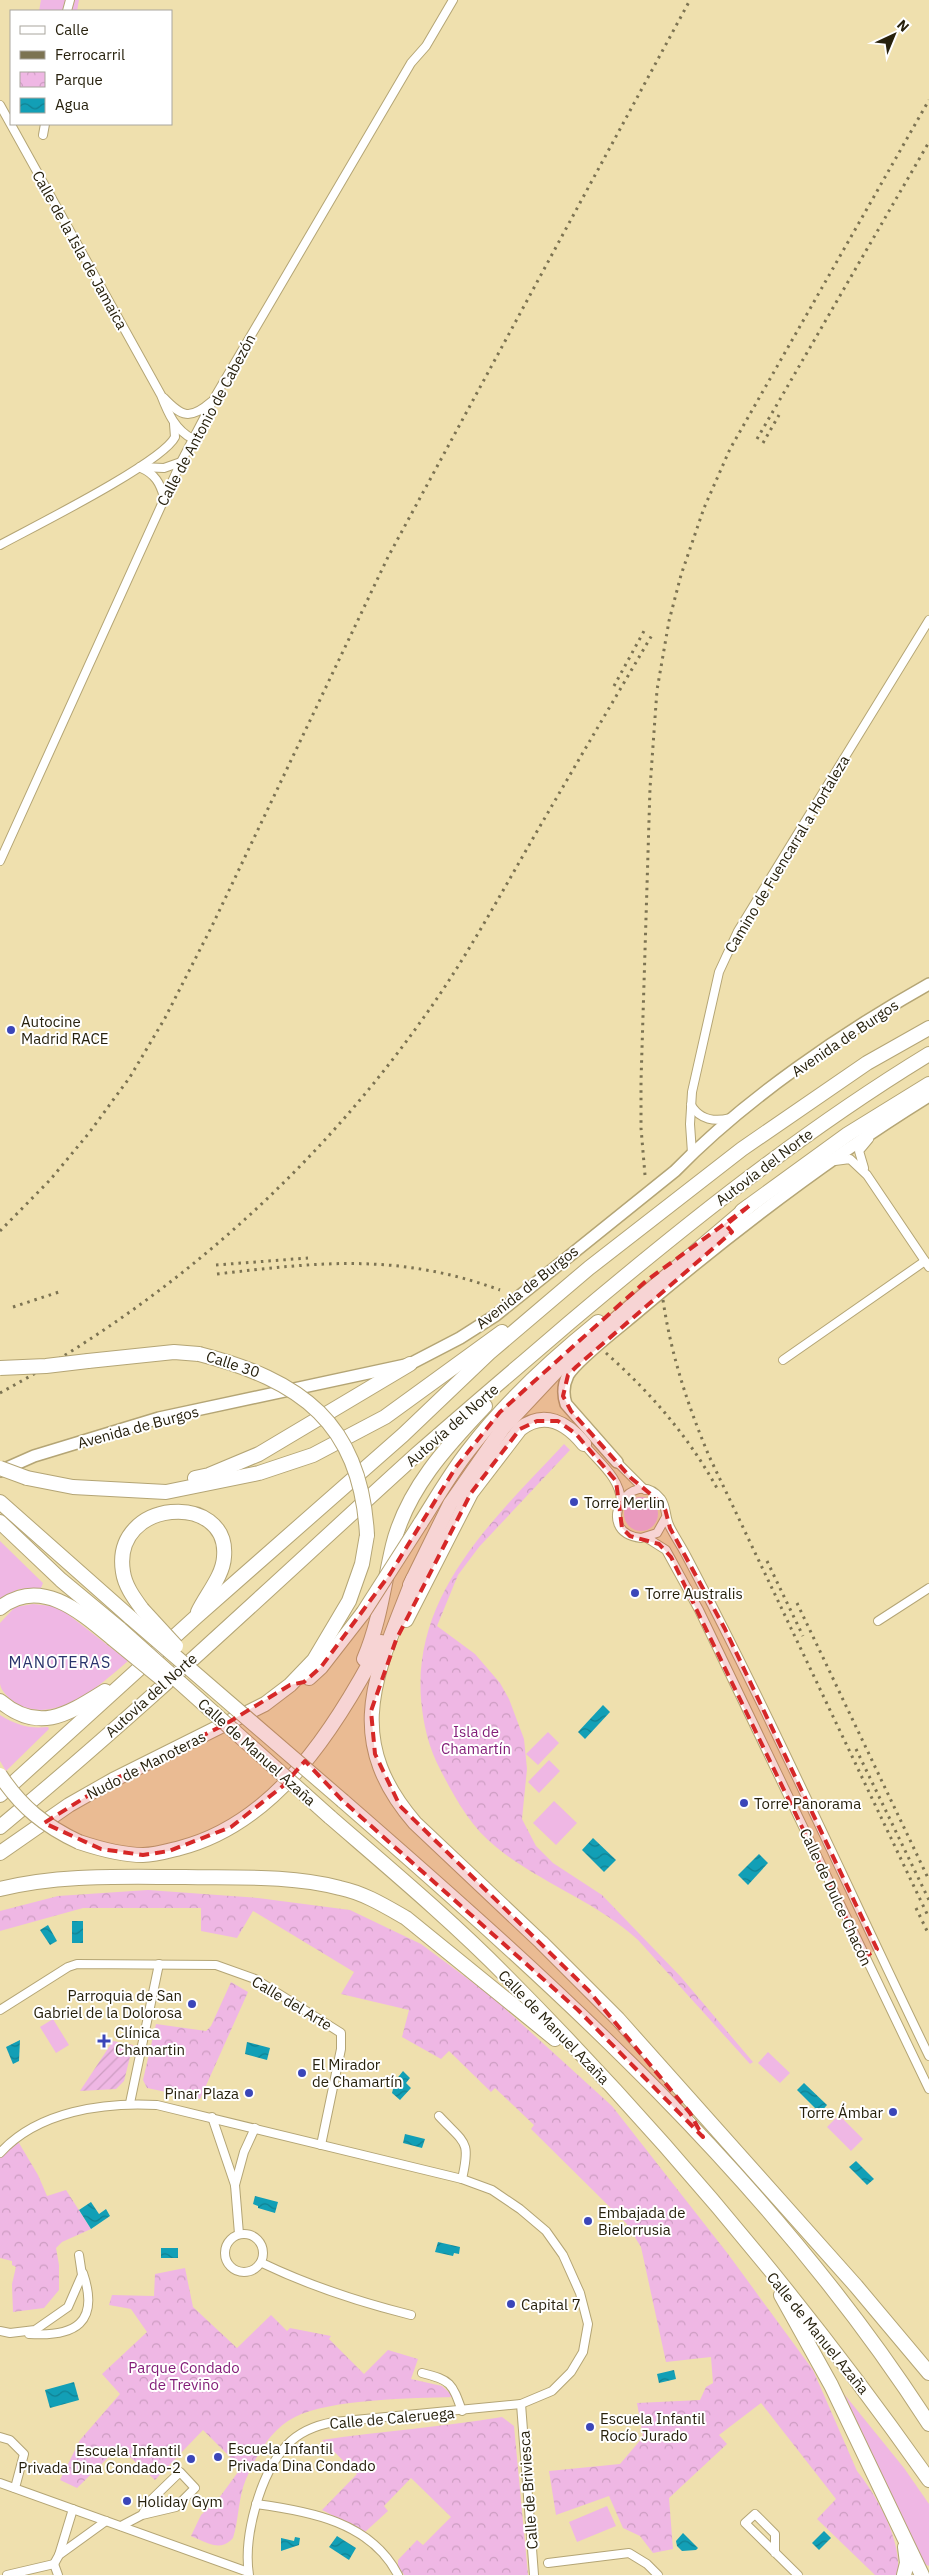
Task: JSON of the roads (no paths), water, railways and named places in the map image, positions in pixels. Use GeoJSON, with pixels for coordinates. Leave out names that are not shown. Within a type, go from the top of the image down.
{"type":"FeatureCollection","features":[{"type":"Feature","properties":{"kind":"highway","name":"Autovía del Norte"},"geometry":{"type":"LineString","coordinates":[[0,1795],[196,1617],[403,1435],[531,1317],[588,1268],[742,1149],[868,1063],[929,1028]]}},
{"type":"Feature","properties":{"kind":"highway","name":"Autovía del Norte"},"geometry":{"type":"LineString","coordinates":[[0,1827],[142,1704],[420,1451],[642,1262],[759,1169],[929,1054]]}},
{"type":"Feature","properties":{"kind":"highway"},"geometry":{"type":"LineString","coordinates":[[290,1685],[304,1682],[320,1667],[363,1613],[440,1490],[485,1429],[546,1367],[653,1275],[848,1134],[929,1084]]}},
{"type":"Feature","properties":{"kind":"highway"},"geometry":{"type":"LineString","coordinates":[[0,1775],[13,1795],[30,1813],[57,1832],[101,1849],[143,1855],[169,1851],[213,1838],[246,1816],[283,1786],[316,1747],[354,1693],[450,1504],[503,1428],[562,1365],[749,1206]]}},
{"type":"Feature","properties":{"kind":"highway"},"geometry":{"type":"LineString","coordinates":[[629,1308],[701,1258]]}},
{"type":"Feature","properties":{"kind":"highway"},"geometry":{"type":"LineString","coordinates":[[0,1469],[27,1478],[73,1487],[166,1492],[259,1473],[313,1455],[385,1416],[514,1323],[531,1317]]}},
{"type":"Feature","properties":{"kind":"highway"},"geometry":{"type":"LineString","coordinates":[[316,1747],[356,1678],[367,1651],[376,1624],[394,1542],[416,1490],[457,1435],[539,1349]]}},
{"type":"Feature","properties":{"kind":"highway","name":"Calle 30"},"geometry":{"type":"LineString","coordinates":[[0,1368],[46,1366],[174,1352],[199,1354],[235,1363],[272,1377],[302,1397],[317,1410],[349,1451],[365,1507],[367,1535]]}},
{"type":"Feature","properties":{"kind":"highway"},"geometry":{"type":"LineString","coordinates":[[133,1490],[209,1475],[259,1454],[410,1364]]}},
{"type":"Feature","properties":{"kind":"highway"},"geometry":{"type":"LineString","coordinates":[[371,1711],[374,1708],[396,1640],[449,1533],[471,1493],[512,1438],[528,1423],[546,1419],[558,1421],[569,1428],[584,1444]]}},
{"type":"Feature","properties":{"kind":"highway","name":"Calle de Manuel Azaña"},"geometry":{"type":"LineString","coordinates":[[0,1502],[130,1618],[343,1801],[578,2010],[703,2137],[815,2264],[869,2337],[929,2424]]}},
{"type":"Feature","properties":{"kind":"highway"},"geometry":{"type":"LineString","coordinates":[[196,1617],[217,1577],[224,1558],[222,1538],[211,1523],[196,1514],[181,1511],[163,1512],[146,1518],[130,1534],[123,1550],[122,1572],[129,1590],[142,1609],[181,1652],[327,1780],[343,1801]]}},
{"type":"Feature","properties":{"kind":"highway"},"geometry":{"type":"LineString","coordinates":[[0,1522],[116,1634]]}},
{"type":"Feature","properties":{"kind":"highway","name":"Nudo de Manoteras"},"geometry":{"type":"LineString","coordinates":[[0,1854],[69,1805],[106,1784],[265,1704],[290,1685],[314,1660],[349,1601],[358,1580],[367,1535]]}},
{"type":"Feature","properties":{"kind":"highway"},"geometry":{"type":"LineString","coordinates":[[413,1578],[377,1674],[371,1711],[372,1734],[376,1754],[381,1770],[400,1806],[414,1823],[541,1942],[618,2019],[856,2286],[929,2373]]}},
{"type":"Feature","properties":{"kind":"highway"},"geometry":{"type":"LineString","coordinates":[[0,1608],[17,1598],[35,1595],[56,1599],[116,1634]]}},
{"type":"Feature","properties":{"kind":"highway","name":"Calle de Manuel Azaña"},"geometry":{"type":"LineString","coordinates":[[116,1634],[330,1817],[451,1924],[507,1977],[708,2194],[881,2412],[929,2480]]}},
{"type":"Feature","properties":{"kind":"highway"},"geometry":{"type":"LineString","coordinates":[[0,1701],[15,1712],[28,1718],[56,1717],[74,1710],[136,1672]]}},
{"type":"Feature","properties":{"kind":"highway"},"geometry":{"type":"LineString","coordinates":[[0,1889],[71,1878],[252,1878],[310,1882],[361,1894],[398,1913],[428,1934],[609,2085]]}},
{"type":"Feature","properties":{"kind":"highway"},"geometry":{"type":"LineString","coordinates":[[589,1991],[690,2113],[703,2137]]}},
{"type":"Feature","properties":{"kind":"highway"},"geometry":{"type":"LineString","coordinates":[[815,2264],[834,2275],[929,2380]]}},
{"type":"Feature","properties":{"kind":"highway"},"geometry":{"type":"LineString","coordinates":[[770,2272],[843,2409],[922,2575]]}},
{"type":"Feature","properties":{"kind":"highway"},"geometry":{"type":"LineString","coordinates":[[902,2534],[906,2549],[904,2575]]}},
{"type":"Feature","properties":{"kind":"street","name":"Calle de Antonio de Cabezón"},"geometry":{"type":"LineString","coordinates":[[0,861],[164,497],[214,399],[411,63],[426,46],[454,0]]}},
{"type":"Feature","properties":{"kind":"street","name":"Calle de la Isla de Jamaica"},"geometry":{"type":"LineString","coordinates":[[0,105],[10,123]]}},
{"type":"Feature","properties":{"kind":"street","name":"Calle de la Isla de Jamaica"},"geometry":{"type":"LineString","coordinates":[[11,125],[161,395],[171,420],[185,435],[193,439]]}},
{"type":"Feature","properties":{"kind":"street"},"geometry":{"type":"LineString","coordinates":[[42,135],[45,125]]}},
{"type":"Feature","properties":{"kind":"street","name":"Calle de la Isla de Jamaica"},"geometry":{"type":"LineString","coordinates":[[161,395],[173,408],[188,415],[201,410],[214,399]]}},
{"type":"Feature","properties":{"kind":"street"},"geometry":{"type":"LineString","coordinates":[[0,545],[140,467],[172,443],[176,430],[171,420]]}},
{"type":"Feature","properties":{"kind":"street"},"geometry":{"type":"LineString","coordinates":[[140,467],[164,468],[181,462]]}},
{"type":"Feature","properties":{"kind":"street"},"geometry":{"type":"LineString","coordinates":[[140,467],[156,478],[161,485],[164,497]]}},
{"type":"Feature","properties":{"kind":"street","name":"Camino de Fuencarral a Hortaleza"},"geometry":{"type":"LineString","coordinates":[[692,1153],[692,1092],[718,972],[726,954],[738,931],[929,620]]}},
{"type":"Feature","properties":{"kind":"street","name":"Avenida de Burgos"},"geometry":{"type":"LineString","coordinates":[[0,1469],[34,1456],[159,1418],[410,1364],[460,1338],[496,1315],[675,1171],[692,1153],[767,1091],[850,1032],[929,984]]}},
{"type":"Feature","properties":{"kind":"street"},"geometry":{"type":"LineString","coordinates":[[584,1444],[616,1481],[620,1490],[621,1501],[617,1512],[622,1528],[636,1538],[647,1538],[661,1528],[666,1517],[661,1499],[645,1490],[566,1404],[563,1396],[568,1375],[617,1329],[701,1258],[828,1162],[929,1096]]}},
{"type":"Feature","properties":{"kind":"street"},"geometry":{"type":"LineString","coordinates":[[691,1106],[695,1112],[704,1118],[722,1120],[735,1117]]}},
{"type":"Feature","properties":{"kind":"street"},"geometry":{"type":"LineString","coordinates":[[783,1360],[928,1264],[867,1174],[860,1159],[860,1148],[887,1122]]}},
{"type":"Feature","properties":{"kind":"street"},"geometry":{"type":"LineString","coordinates":[[828,1162],[850,1159],[867,1174]]}},
{"type":"Feature","properties":{"kind":"street"},"geometry":{"type":"LineString","coordinates":[[621,1501],[631,1492],[645,1490]]}},
{"type":"Feature","properties":{"kind":"street","name":"Calle de Dulce Chacón"},"geometry":{"type":"LineString","coordinates":[[666,1517],[725,1629],[929,2056]]}},
{"type":"Feature","properties":{"kind":"street","name":"Calle de Dulce Chacón"},"geometry":{"type":"LineString","coordinates":[[647,1538],[660,1544],[671,1557],[712,1636],[929,2090]]}},
{"type":"Feature","properties":{"kind":"street"},"geometry":{"type":"LineString","coordinates":[[878,1621],[929,1588]]}},
{"type":"Feature","properties":{"kind":"street"},"geometry":{"type":"LineString","coordinates":[[712,1636],[725,1629]]}},
{"type":"Feature","properties":{"kind":"street"},"geometry":{"type":"LineString","coordinates":[[762,1743],[775,1736]]}},
{"type":"Feature","properties":{"kind":"street"},"geometry":{"type":"LineString","coordinates":[[813,1848],[826,1842]]}},
{"type":"Feature","properties":{"kind":"street"},"geometry":{"type":"LineString","coordinates":[[865,1957],[877,1949]]}},
{"type":"Feature","properties":{"kind":"street","name":"Calle del Arte"},"geometry":{"type":"LineString","coordinates":[[0,2010],[68,1967],[104,1963],[216,1965],[250,1977],[341,2032],[341,2049],[321,2145]]}},
{"type":"Feature","properties":{"kind":"street"},"geometry":{"type":"LineString","coordinates":[[130,2103],[159,1964]]}},
{"type":"Feature","properties":{"kind":"street"},"geometry":{"type":"LineString","coordinates":[[911,2051],[924,2045]]}},
{"type":"Feature","properties":{"kind":"street","name":"Calle de Caleruega"},"geometry":{"type":"LineString","coordinates":[[0,2153],[16,2138],[47,2121],[73,2112],[130,2103],[157,2105],[462,2179],[492,2190],[520,2209],[546,2231],[563,2255],[580,2293],[588,2324],[583,2352],[571,2372],[552,2391],[521,2404],[318,2425],[286,2445],[266,2476],[256,2504],[250,2535],[248,2574]]}},
{"type":"Feature","properties":{"kind":"street"},"geometry":{"type":"LineString","coordinates":[[440,2116],[466,2145],[468,2152],[462,2179]]}},
{"type":"Feature","properties":{"kind":"street"},"geometry":{"type":"LineString","coordinates":[[212,2117],[235,2185],[239,2234]]}},
{"type":"Feature","properties":{"kind":"street"},"geometry":{"type":"LineString","coordinates":[[235,2185],[244,2152],[255,2128]]}},
{"type":"Feature","properties":{"kind":"street"},"geometry":{"type":"LineString","coordinates":[[239,2234],[250,2234],[260,2241],[264,2251],[262,2263],[252,2271],[239,2273],[228,2266],[224,2253],[228,2241],[239,2234]]}},
{"type":"Feature","properties":{"kind":"street"},"geometry":{"type":"LineString","coordinates":[[10,2333],[35,2330],[68,2307],[75,2295],[82,2275],[79,2255]]}},
{"type":"Feature","properties":{"kind":"street"},"geometry":{"type":"LineString","coordinates":[[262,2263],[298,2280],[354,2301],[411,2316]]}},
{"type":"Feature","properties":{"kind":"street"},"geometry":{"type":"LineString","coordinates":[[0,2331],[52,2336],[70,2331],[83,2320],[90,2293],[81,2269]]}},
{"type":"Feature","properties":{"kind":"street","name":"Calle de Caleruega"},"geometry":{"type":"LineString","coordinates":[[422,2373],[444,2378],[455,2392],[462,2411]]}},
{"type":"Feature","properties":{"kind":"street","name":"Calle de Briviesca"},"geometry":{"type":"LineString","coordinates":[[521,2404],[534,2575]]}},
{"type":"Feature","properties":{"kind":"street"},"geometry":{"type":"LineString","coordinates":[[0,2437],[10,2440],[24,2454],[15,2488]]}},
{"type":"Feature","properties":{"kind":"street"},"geometry":{"type":"LineString","coordinates":[[121,2526],[142,2515],[176,2507],[195,2488],[180,2472],[151,2500],[142,2515]]}},
{"type":"Feature","properties":{"kind":"street"},"geometry":{"type":"LineString","coordinates":[[0,2483],[248,2574]]}},
{"type":"Feature","properties":{"kind":"street"},"geometry":{"type":"LineString","coordinates":[[256,2504],[303,2511],[331,2518],[370,2541],[391,2560],[398,2575]]}},
{"type":"Feature","properties":{"kind":"street"},"geometry":{"type":"LineString","coordinates":[[58,2575],[54,2564],[59,2555],[73,2509]]}},
{"type":"Feature","properties":{"kind":"street"},"geometry":{"type":"LineString","coordinates":[[775,2553],[775,2534],[754,2514],[745,2523],[775,2553],[798,2575]]}},
{"type":"Feature","properties":{"kind":"street"},"geometry":{"type":"LineString","coordinates":[[59,2555],[106,2521]]}},
{"type":"Feature","properties":{"kind":"street"},"geometry":{"type":"LineString","coordinates":[[548,2564],[629,2553],[647,2564],[658,2575]]}},
{"type":"Feature","properties":{"kind":"street"},"geometry":{"type":"LineString","coordinates":[[7,2575],[37,2566],[54,2564]]}},
{"type":"Feature","properties":{"kind":"street"},"geometry":{"type":"LineString","coordinates":[[37,2566],[40,2575]]}},
{"type":"Feature","properties":{"kind":"water"},"geometry":{"type":"Polygon","coordinates":[[[603,1705],[610,1712],[585,1739],[578,1732],[603,1705]]]}},
{"type":"Feature","properties":{"kind":"water"},"geometry":{"type":"Polygon","coordinates":[[[593,1838],[616,1860],[604,1872],[582,1850],[593,1838]]]}},
{"type":"Feature","properties":{"kind":"water"},"geometry":{"type":"Polygon","coordinates":[[[759,1854],[768,1863],[748,1885],[738,1875],[759,1854]]]}},
{"type":"Feature","properties":{"kind":"water"},"geometry":{"type":"Polygon","coordinates":[[[72,1921],[83,1921],[83,1943],[72,1943],[72,1921]]]}},
{"type":"Feature","properties":{"kind":"water"},"geometry":{"type":"Polygon","coordinates":[[[48,1925],[57,1941],[50,1945],[40,1930],[48,1925]]]}},
{"type":"Feature","properties":{"kind":"water"},"geometry":{"type":"Polygon","coordinates":[[[20,2040],[19,2061],[13,2064],[6,2047],[20,2040]]]}},
{"type":"Feature","properties":{"kind":"water"},"geometry":{"type":"Polygon","coordinates":[[[247,2042],[270,2048],[267,2060],[245,2054],[247,2042]]]}},
{"type":"Feature","properties":{"kind":"water"},"geometry":{"type":"Polygon","coordinates":[[[403,2071],[410,2078],[406,2083],[411,2088],[400,2100],[392,2093],[395,2081],[403,2071]]]}},
{"type":"Feature","properties":{"kind":"water"},"geometry":{"type":"Polygon","coordinates":[[[804,2083],[827,2105],[820,2113],[797,2090],[804,2083]]]}},
{"type":"Feature","properties":{"kind":"water"},"geometry":{"type":"Polygon","coordinates":[[[405,2134],[425,2139],[422,2148],[403,2143],[405,2134]]]}},
{"type":"Feature","properties":{"kind":"water"},"geometry":{"type":"Polygon","coordinates":[[[856,2161],[874,2179],[867,2185],[849,2167],[856,2161]]]}},
{"type":"Feature","properties":{"kind":"water"},"geometry":{"type":"Polygon","coordinates":[[[255,2196],[278,2202],[275,2213],[258,2208],[258,2206],[253,2204],[255,2196]]]}},
{"type":"Feature","properties":{"kind":"water"},"geometry":{"type":"Polygon","coordinates":[[[91,2202],[99,2214],[106,2209],[110,2216],[91,2229],[79,2210],[91,2202]]]}},
{"type":"Feature","properties":{"kind":"water"},"geometry":{"type":"Polygon","coordinates":[[[438,2242],[460,2247],[459,2254],[454,2253],[453,2256],[435,2252],[438,2242]]]}},
{"type":"Feature","properties":{"kind":"water"},"geometry":{"type":"Polygon","coordinates":[[[161,2248],[178,2248],[178,2258],[161,2258],[161,2248]]]}},
{"type":"Feature","properties":{"kind":"water"},"geometry":{"type":"Polygon","coordinates":[[[674,2370],[676,2379],[659,2383],[657,2374],[674,2370]]]}},
{"type":"Feature","properties":{"kind":"water"},"geometry":{"type":"Polygon","coordinates":[[[74,2382],[79,2400],[50,2408],[45,2390],[74,2382]]]}},
{"type":"Feature","properties":{"kind":"water"},"geometry":{"type":"Polygon","coordinates":[[[824,2531],[831,2538],[819,2550],[812,2543],[824,2531]]]}},
{"type":"Feature","properties":{"kind":"water"},"geometry":{"type":"Polygon","coordinates":[[[683,2533],[698,2548],[696,2550],[682,2551],[677,2546],[676,2541],[683,2533]]]}},
{"type":"Feature","properties":{"kind":"water"},"geometry":{"type":"Polygon","coordinates":[[[337,2536],[356,2548],[349,2560],[329,2547],[337,2536]]]}},
{"type":"Feature","properties":{"kind":"water"},"geometry":{"type":"Polygon","coordinates":[[[295,2537],[300,2538],[299,2545],[281,2551],[281,2538],[294,2541],[295,2537]]]}},
{"type":"Feature","properties":{"kind":"railway"},"geometry":{"type":"LineString","coordinates":[[0,1231],[50,1180],[89,1133],[130,1077],[165,1018],[212,926],[388,557],[690,0]]}},
{"type":"Feature","properties":{"kind":"railway"},"geometry":{"type":"LineString","coordinates":[[645,1175],[641,1128],[641,1081],[650,788],[657,690],[669,621],[681,575],[704,508],[730,449],[929,100]]}},
{"type":"Feature","properties":{"kind":"railway"},"geometry":{"type":"LineString","coordinates":[[757,439],[929,142]]}},
{"type":"Feature","properties":{"kind":"railway"},"geometry":{"type":"LineString","coordinates":[[763,443],[779,415]]}},
{"type":"Feature","properties":{"kind":"railway"},"geometry":{"type":"LineString","coordinates":[[614,686],[644,631]]}},
{"type":"Feature","properties":{"kind":"railway"},"geometry":{"type":"LineString","coordinates":[[0,1393],[62,1357],[122,1318],[179,1275],[234,1229],[286,1181],[335,1129],[381,1074],[452,976],[652,635]]}},
{"type":"Feature","properties":{"kind":"railway"},"geometry":{"type":"LineString","coordinates":[[216,1265],[308,1258]]}},
{"type":"Feature","properties":{"kind":"railway"},"geometry":{"type":"LineString","coordinates":[[217,1274],[291,1266],[359,1264],[427,1270],[463,1278],[500,1290]]}},
{"type":"Feature","properties":{"kind":"railway"},"geometry":{"type":"LineString","coordinates":[[13,1307],[62,1291]]}},
{"type":"Feature","properties":{"kind":"railway"},"geometry":{"type":"LineString","coordinates":[[663,1300],[681,1380],[709,1456],[929,1918]]}},
{"type":"Feature","properties":{"kind":"railway"},"geometry":{"type":"LineString","coordinates":[[606,1353],[654,1400],[682,1434],[718,1490]]}},
{"type":"Feature","properties":{"kind":"railway"},"geometry":{"type":"LineString","coordinates":[[767,1561],[803,1636]]}},
{"type":"Feature","properties":{"kind":"railway"},"geometry":{"type":"LineString","coordinates":[[797,1603],[929,1880]]}},
{"type":"Feature","properties":{"kind":"railway"},"geometry":{"type":"LineString","coordinates":[[856,1749],[929,1900]]}},
{"type":"Feature","properties":{"kind":"railway"},"geometry":{"type":"LineString","coordinates":[[916,1908],[929,1935]]}},
{"type":"Feature","properties":{"kind":"place","name":"Autocine Madrid RACE"},"geometry":{"type":"Point","coordinates":[11,1030]}},
{"type":"Feature","properties":{"kind":"place","name":"Torre Merlin"},"geometry":{"type":"Point","coordinates":[574,1502]}},
{"type":"Feature","properties":{"kind":"place","name":"Torre Australis"},"geometry":{"type":"Point","coordinates":[635,1593]}},
{"type":"Feature","properties":{"kind":"place","name":"Torre Panorama"},"geometry":{"type":"Point","coordinates":[744,1803]}},
{"type":"Feature","properties":{"kind":"place","name":"Parroquia de San Gabriel de la Dolorosa"},"geometry":{"type":"Point","coordinates":[192,2004]}},
{"type":"Feature","properties":{"kind":"place","name":"Clínica Chamartin"},"geometry":{"type":"Point","coordinates":[104,2041]}},
{"type":"Feature","properties":{"kind":"place","name":"El Mirador de Chamartín"},"geometry":{"type":"Point","coordinates":[302,2073]}},
{"type":"Feature","properties":{"kind":"place","name":"Pinar Plaza"},"geometry":{"type":"Point","coordinates":[249,2093]}},
{"type":"Feature","properties":{"kind":"place","name":"Torre Ámbar"},"geometry":{"type":"Point","coordinates":[893,2112]}},
{"type":"Feature","properties":{"kind":"place","name":"Embajada de Bielorrusia"},"geometry":{"type":"Point","coordinates":[588,2221]}},
{"type":"Feature","properties":{"kind":"place","name":"Capital 7"},"geometry":{"type":"Point","coordinates":[511,2304]}},
{"type":"Feature","properties":{"kind":"place","name":"Escuela Infantil Rocío Jurado"},"geometry":{"type":"Point","coordinates":[590,2427]}},
{"type":"Feature","properties":{"kind":"place","name":"Escuela Infantil Privada Dina Condado"},"geometry":{"type":"Point","coordinates":[218,2457]}},
{"type":"Feature","properties":{"kind":"place","name":"Escuela Infantil Privada Dina Condado-2"},"geometry":{"type":"Point","coordinates":[191,2459]}},
{"type":"Feature","properties":{"kind":"place","name":"Holiday Gym"},"geometry":{"type":"Point","coordinates":[127,2501]}},
{"type":"Feature","properties":{"kind":"district","name":"MANOTERAS"},"geometry":{"type":"Point","coordinates":[60,1662]}},
{"type":"Feature","properties":{"kind":"park label","name":"Isla de Chamartín"},"geometry":{"type":"Point","coordinates":[476,1740]}},
{"type":"Feature","properties":{"kind":"park label","name":"Parque Condado de Treviño"},"geometry":{"type":"Point","coordinates":[184,2376]}}]}
